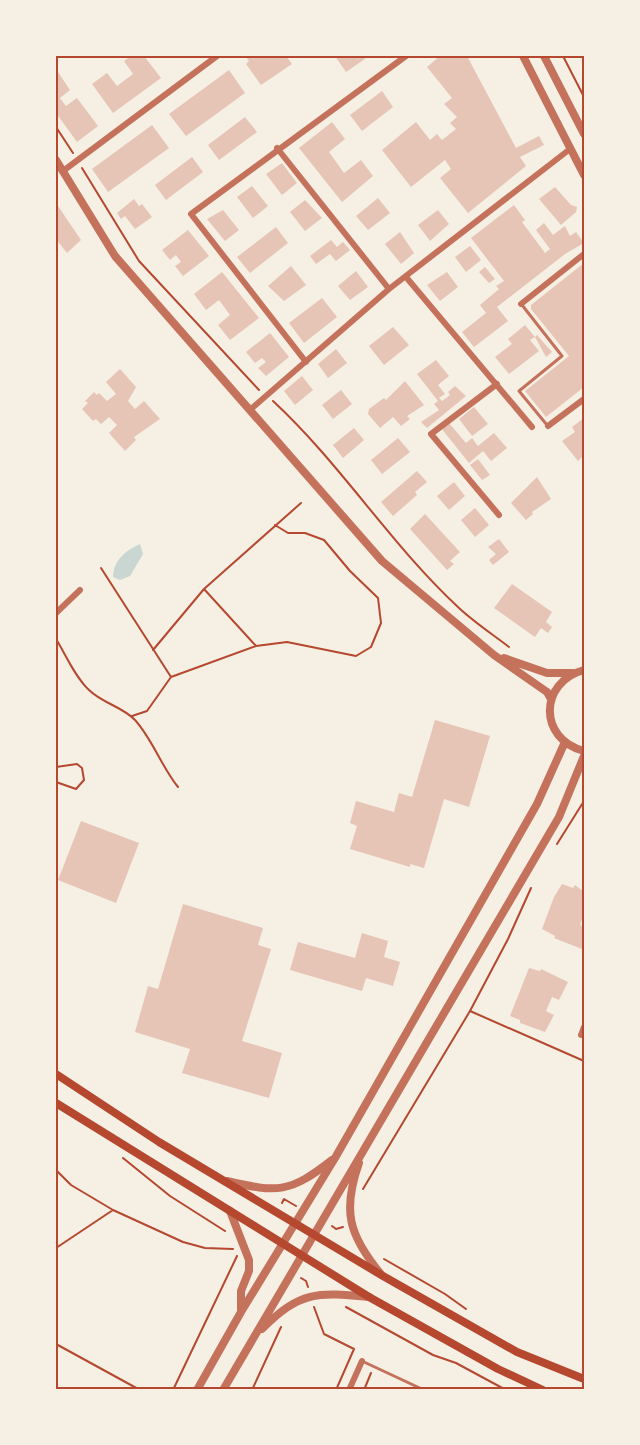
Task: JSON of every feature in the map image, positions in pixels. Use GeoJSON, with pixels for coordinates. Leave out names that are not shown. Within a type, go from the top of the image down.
{"type":"FeatureCollection","features":[{"type":"Feature","properties":{"kind":"main road"},"geometry":{"type":"LineString","coordinates":[[56,1074],[92,1100],[221,1180],[383,1276],[517,1352],[585,1379]]}},
{"type":"Feature","properties":{"kind":"main road"},"geometry":{"type":"LineString","coordinates":[[56,1103],[369,1297],[498,1369],[543,1389]]}},
{"type":"Feature","properties":{"kind":"street"},"geometry":{"type":"LineString","coordinates":[[63,171],[217,56]]}},
{"type":"Feature","properties":{"kind":"street"},"geometry":{"type":"LineString","coordinates":[[306,362],[191,214],[277,148],[406,56]]}},
{"type":"Feature","properties":{"kind":"street"},"geometry":{"type":"LineString","coordinates":[[523,56],[585,175]]}},
{"type":"Feature","properties":{"kind":"street"},"geometry":{"type":"LineString","coordinates":[[544,56],[585,134]]}},
{"type":"Feature","properties":{"kind":"street"},"geometry":{"type":"LineString","coordinates":[[277,148],[389,289]]}},
{"type":"Feature","properties":{"kind":"street"},"geometry":{"type":"LineString","coordinates":[[251,409],[389,289],[570,149]]}},
{"type":"Feature","properties":{"kind":"street"},"geometry":{"type":"LineString","coordinates":[[56,160],[115,256],[382,561],[494,655],[546,692],[551,699]]}},
{"type":"Feature","properties":{"kind":"street"},"geometry":{"type":"LineString","coordinates":[[521,304],[585,254]]}},
{"type":"Feature","properties":{"kind":"street"},"geometry":{"type":"LineString","coordinates":[[406,277],[532,427]]}},
{"type":"Feature","properties":{"kind":"street"},"geometry":{"type":"LineString","coordinates":[[497,384],[431,434],[499,515]]}},
{"type":"Feature","properties":{"kind":"street"},"geometry":{"type":"LineString","coordinates":[[548,426],[585,399]]}},
{"type":"Feature","properties":{"kind":"street"},"geometry":{"type":"LineString","coordinates":[[56,613],[80,590]]}},
{"type":"Feature","properties":{"kind":"street"},"geometry":{"type":"LineString","coordinates":[[494,655],[547,673],[573,673],[585,670]]}},
{"type":"Feature","properties":{"kind":"street"},"geometry":{"type":"LineString","coordinates":[[573,673],[559,684],[551,699],[551,723],[565,742],[585,751]]}},
{"type":"Feature","properties":{"kind":"street"},"geometry":{"type":"LineString","coordinates":[[197,1389],[335,1158],[537,804],[565,742]]}},
{"type":"Feature","properties":{"kind":"street"},"geometry":{"type":"LineString","coordinates":[[223,1389],[559,817],[585,756]]}},
{"type":"Feature","properties":{"kind":"street"},"geometry":{"type":"LineString","coordinates":[[581,1035],[585,1027]]}},
{"type":"Feature","properties":{"kind":"street"},"geometry":{"type":"LineString","coordinates":[[366,1145],[354,1178],[350,1226],[356,1240],[383,1276]]}},
{"type":"Feature","properties":{"kind":"street"},"geometry":{"type":"LineString","coordinates":[[221,1180],[264,1190],[288,1188],[307,1180],[335,1158]]}},
{"type":"Feature","properties":{"kind":"street"},"geometry":{"type":"LineString","coordinates":[[230,1211],[249,1260],[249,1271],[241,1291],[241,1312]]}},
{"type":"Feature","properties":{"kind":"street"},"geometry":{"type":"LineString","coordinates":[[252,1339],[294,1301],[311,1295],[369,1297]]}},
{"type":"Feature","properties":{"kind":"street"},"geometry":{"type":"LineString","coordinates":[[349,1389],[362,1361]]}},
{"type":"Feature","properties":{"kind":"lane"},"geometry":{"type":"LineString","coordinates":[[521,304],[562,356],[519,391],[548,426]]}},
{"type":"Feature","properties":{"kind":"lane"},"geometry":{"type":"LineString","coordinates":[[362,1361],[424,1389]]}},
{"type":"Feature","properties":{"kind":"path"},"geometry":{"type":"LineString","coordinates":[[563,56],[585,97]]}},
{"type":"Feature","properties":{"kind":"path"},"geometry":{"type":"LineString","coordinates":[[56,127],[139,261],[249,382],[313,440],[394,537],[452,600],[517,654]]}},
{"type":"Feature","properties":{"kind":"path"},"geometry":{"type":"LineString","coordinates":[[153,650],[204,589],[302,503]]}},
{"type":"Feature","properties":{"kind":"path"},"geometry":{"type":"LineString","coordinates":[[132,716],[147,711],[171,677],[256,646],[287,642],[356,656],[371,647],[381,623],[378,598],[324,540],[305,533],[288,533],[275,525]]}},
{"type":"Feature","properties":{"kind":"path"},"geometry":{"type":"LineString","coordinates":[[101,568],[171,677]]}},
{"type":"Feature","properties":{"kind":"path"},"geometry":{"type":"LineString","coordinates":[[204,589],[256,646]]}},
{"type":"Feature","properties":{"kind":"path"},"geometry":{"type":"LineString","coordinates":[[56,639],[87,689],[107,704],[132,716],[145,732],[168,775],[178,787]]}},
{"type":"Feature","properties":{"kind":"path"},"geometry":{"type":"LineString","coordinates":[[56,767],[77,764],[82,768],[84,780],[76,789],[56,782]]}},
{"type":"Feature","properties":{"kind":"path"},"geometry":{"type":"LineString","coordinates":[[554,848],[585,801]]}},
{"type":"Feature","properties":{"kind":"path"},"geometry":{"type":"LineString","coordinates":[[362,1191],[470,1011],[508,939],[531,886]]}},
{"type":"Feature","properties":{"kind":"path"},"geometry":{"type":"LineString","coordinates":[[470,1011],[585,1061]]}},
{"type":"Feature","properties":{"kind":"path"},"geometry":{"type":"LineString","coordinates":[[122,1158],[170,1196],[230,1234]]}},
{"type":"Feature","properties":{"kind":"path"},"geometry":{"type":"LineString","coordinates":[[56,1170],[71,1185],[113,1210],[194,1246],[231,1247],[238,1253]]}},
{"type":"Feature","properties":{"kind":"path"},"geometry":{"type":"LineString","coordinates":[[56,1247],[113,1210]]}},
{"type":"Feature","properties":{"kind":"path"},"geometry":{"type":"LineString","coordinates":[[173,1389],[238,1253],[237,1244]]}},
{"type":"Feature","properties":{"kind":"path"},"geometry":{"type":"LineString","coordinates":[[378,1255],[466,1310]]}},
{"type":"Feature","properties":{"kind":"path"},"geometry":{"type":"LineString","coordinates":[[313,1303],[324,1334],[354,1349],[336,1389]]}},
{"type":"Feature","properties":{"kind":"path"},"geometry":{"type":"LineString","coordinates":[[340,1304],[433,1355],[464,1367],[506,1389]]}},
{"type":"Feature","properties":{"kind":"path"},"geometry":{"type":"LineString","coordinates":[[252,1389],[275,1337],[285,1321]]}},
{"type":"Feature","properties":{"kind":"path"},"geometry":{"type":"LineString","coordinates":[[56,1344],[140,1389]]}},
{"type":"Feature","properties":{"kind":"shaded area"},"geometry":{"type":"Polygon","coordinates":[[[140,544],[143,554],[130,576],[120,580],[113,577],[115,566],[121,557],[140,544]]]}},
{"type":"Feature","properties":{"kind":"building"},"geometry":{"type":"Polygon","coordinates":[[[131,56],[144,56],[161,78],[113,113],[92,84],[107,73],[117,86],[133,74],[124,61],[131,56]]]}},
{"type":"Feature","properties":{"kind":"building"},"geometry":{"type":"Polygon","coordinates":[[[286,56],[292,64],[261,85],[246,64],[249,61],[246,57],[286,56]]]}},
{"type":"Feature","properties":{"kind":"building"},"geometry":{"type":"Polygon","coordinates":[[[335,56],[369,56],[346,72],[335,56]]]}},
{"type":"Feature","properties":{"kind":"building"},"geometry":{"type":"Polygon","coordinates":[[[440,56],[467,56],[516,148],[539,136],[544,145],[520,157],[526,166],[468,213],[440,178],[451,169],[445,160],[411,187],[382,150],[416,122],[430,140],[437,134],[442,140],[456,129],[450,123],[457,117],[444,104],[452,98],[427,67],[440,56]]]}},
{"type":"Feature","properties":{"kind":"building"},"geometry":{"type":"Polygon","coordinates":[[[56,69],[70,90],[60,98],[66,106],[77,98],[98,126],[77,142],[56,113],[56,69]]]}},
{"type":"Feature","properties":{"kind":"building"},"geometry":{"type":"Polygon","coordinates":[[[229,70],[245,93],[186,136],[169,114],[229,70]]]}},
{"type":"Feature","properties":{"kind":"building"},"geometry":{"type":"Polygon","coordinates":[[[382,91],[393,107],[362,131],[350,115],[382,91]]]}},
{"type":"Feature","properties":{"kind":"building"},"geometry":{"type":"Polygon","coordinates":[[[245,117],[257,132],[219,160],[208,145],[245,117]]]}},
{"type":"Feature","properties":{"kind":"building"},"geometry":{"type":"Polygon","coordinates":[[[332,122],[345,139],[329,152],[344,173],[361,160],[373,176],[342,202],[299,148],[332,122]]]}},
{"type":"Feature","properties":{"kind":"building"},"geometry":{"type":"Polygon","coordinates":[[[152,125],[169,148],[108,192],[92,169],[152,125]]]}},
{"type":"Feature","properties":{"kind":"building"},"geometry":{"type":"Polygon","coordinates":[[[192,157],[203,172],[166,200],[155,185],[192,157]]]}},
{"type":"Feature","properties":{"kind":"building"},"geometry":{"type":"Polygon","coordinates":[[[282,163],[297,183],[282,195],[266,174],[282,163]]]}},
{"type":"Feature","properties":{"kind":"building"},"geometry":{"type":"Polygon","coordinates":[[[252,186],[268,206],[253,218],[237,197],[252,186]]]}},
{"type":"Feature","properties":{"kind":"building"},"geometry":{"type":"Polygon","coordinates":[[[555,187],[571,205],[577,207],[576,212],[561,225],[539,199],[555,187]]]}},
{"type":"Feature","properties":{"kind":"building"},"geometry":{"type":"Polygon","coordinates":[[[378,198],[390,213],[368,230],[356,216],[378,198]]]}},
{"type":"Feature","properties":{"kind":"building"},"geometry":{"type":"Polygon","coordinates":[[[134,199],[139,206],[142,204],[152,217],[135,229],[125,216],[121,219],[117,213],[134,199]]]}},
{"type":"Feature","properties":{"kind":"building"},"geometry":{"type":"Polygon","coordinates":[[[305,200],[322,218],[305,231],[290,212],[305,200]]]}},
{"type":"Feature","properties":{"kind":"building"},"geometry":{"type":"Polygon","coordinates":[[[56,203],[81,240],[67,253],[56,239],[56,203]]]}},
{"type":"Feature","properties":{"kind":"building"},"geometry":{"type":"Polygon","coordinates":[[[514,205],[525,220],[522,222],[545,253],[550,249],[536,230],[544,223],[553,235],[565,226],[570,236],[576,232],[584,243],[565,254],[497,307],[508,321],[474,347],[462,332],[486,313],[480,305],[499,289],[496,286],[504,281],[471,238],[514,205]]]}},
{"type":"Feature","properties":{"kind":"building"},"geometry":{"type":"Polygon","coordinates":[[[223,210],[239,230],[225,241],[207,219],[223,210]]]}},
{"type":"Feature","properties":{"kind":"building"},"geometry":{"type":"Polygon","coordinates":[[[438,210],[449,224],[430,241],[418,225],[438,210]]]}},
{"type":"Feature","properties":{"kind":"building"},"geometry":{"type":"Polygon","coordinates":[[[276,227],[288,243],[250,273],[237,257],[276,227]]]}},
{"type":"Feature","properties":{"kind":"building"},"geometry":{"type":"Polygon","coordinates":[[[188,230],[209,256],[183,276],[175,266],[181,262],[176,255],[170,260],[162,250],[188,230]]]}},
{"type":"Feature","properties":{"kind":"building"},"geometry":{"type":"Polygon","coordinates":[[[400,232],[414,253],[401,264],[385,244],[400,232]]]}},
{"type":"Feature","properties":{"kind":"building"},"geometry":{"type":"Polygon","coordinates":[[[331,240],[337,247],[343,242],[350,250],[336,261],[330,254],[316,264],[310,256],[331,240]]]}},
{"type":"Feature","properties":{"kind":"building"},"geometry":{"type":"Polygon","coordinates":[[[470,246],[481,260],[466,272],[455,257],[470,246]]]}},
{"type":"Feature","properties":{"kind":"building"},"geometry":{"type":"Polygon","coordinates":[[[584,263],[584,387],[546,417],[525,391],[569,356],[531,309],[531,305],[584,263]]]}},
{"type":"Feature","properties":{"kind":"building"},"geometry":{"type":"Polygon","coordinates":[[[291,266],[306,285],[284,301],[268,286],[291,266]]]}},
{"type":"Feature","properties":{"kind":"building"},"geometry":{"type":"Polygon","coordinates":[[[485,267],[495,279],[489,283],[479,272],[485,267]]]}},
{"type":"Feature","properties":{"kind":"building"},"geometry":{"type":"Polygon","coordinates":[[[356,271],[368,287],[350,300],[338,286],[356,271]]]}},
{"type":"Feature","properties":{"kind":"building"},"geometry":{"type":"Polygon","coordinates":[[[222,272],[259,318],[230,340],[218,325],[230,315],[219,300],[206,310],[194,294],[222,272]]]}},
{"type":"Feature","properties":{"kind":"building"},"geometry":{"type":"Polygon","coordinates":[[[447,272],[458,287],[440,301],[427,285],[447,272]]]}},
{"type":"Feature","properties":{"kind":"building"},"geometry":{"type":"Polygon","coordinates":[[[322,298],[337,317],[304,343],[289,323],[322,298]]]}},
{"type":"Feature","properties":{"kind":"building"},"geometry":{"type":"Polygon","coordinates":[[[525,325],[535,337],[530,340],[539,351],[509,374],[495,357],[512,344],[508,339],[525,325]]]}},
{"type":"Feature","properties":{"kind":"building"},"geometry":{"type":"Polygon","coordinates":[[[393,327],[409,345],[384,365],[369,346],[393,327]]]}},
{"type":"Feature","properties":{"kind":"building"},"geometry":{"type":"Polygon","coordinates":[[[270,333],[289,357],[266,376],[258,368],[266,362],[262,358],[255,363],[246,352],[270,333]]]}},
{"type":"Feature","properties":{"kind":"building"},"geometry":{"type":"Polygon","coordinates":[[[537,335],[552,352],[546,357],[535,337],[537,335]]]}},
{"type":"Feature","properties":{"kind":"building"},"geometry":{"type":"Polygon","coordinates":[[[336,349],[347,363],[328,378],[318,364],[336,349]]]}},
{"type":"Feature","properties":{"kind":"building"},"geometry":{"type":"Polygon","coordinates":[[[436,360],[449,376],[438,385],[445,394],[439,398],[442,401],[450,395],[448,392],[455,386],[466,396],[427,428],[421,422],[439,410],[434,404],[438,401],[417,374],[436,360]]]}},
{"type":"Feature","properties":{"kind":"building"},"geometry":{"type":"Polygon","coordinates":[[[120,369],[136,387],[128,401],[135,409],[144,401],[160,419],[134,437],[136,440],[125,451],[109,433],[117,425],[109,417],[101,424],[96,419],[93,421],[82,409],[88,403],[85,401],[94,392],[97,395],[99,393],[107,401],[116,394],[106,382],[120,369]]]}},
{"type":"Feature","properties":{"kind":"building"},"geometry":{"type":"Polygon","coordinates":[[[302,376],[313,390],[295,405],[284,391],[302,376]]]}},
{"type":"Feature","properties":{"kind":"building"},"geometry":{"type":"Polygon","coordinates":[[[405,381],[424,405],[407,416],[410,419],[401,426],[393,417],[380,428],[368,414],[369,409],[384,398],[386,400],[405,381]]]}},
{"type":"Feature","properties":{"kind":"building"},"geometry":{"type":"Polygon","coordinates":[[[341,390],[352,404],[333,419],[322,405],[341,390]]]}},
{"type":"Feature","properties":{"kind":"building"},"geometry":{"type":"Polygon","coordinates":[[[474,407],[488,424],[472,436],[459,419],[474,407]]]}},
{"type":"Feature","properties":{"kind":"building"},"geometry":{"type":"Polygon","coordinates":[[[584,418],[584,455],[578,461],[562,441],[575,432],[572,427],[584,418]]]}},
{"type":"Feature","properties":{"kind":"building"},"geometry":{"type":"Polygon","coordinates":[[[449,423],[466,443],[472,438],[478,446],[494,433],[507,448],[491,461],[483,451],[469,463],[441,428],[449,423]]]}},
{"type":"Feature","properties":{"kind":"building"},"geometry":{"type":"Polygon","coordinates":[[[354,428],[364,440],[343,458],[333,445],[354,428]]]}},
{"type":"Feature","properties":{"kind":"building"},"geometry":{"type":"Polygon","coordinates":[[[398,438],[410,452],[382,474],[371,460],[398,438]]]}},
{"type":"Feature","properties":{"kind":"building"},"geometry":{"type":"Polygon","coordinates":[[[478,459],[490,475],[482,480],[470,465],[478,459]]]}},
{"type":"Feature","properties":{"kind":"building"},"geometry":{"type":"Polygon","coordinates":[[[417,471],[427,482],[415,492],[417,495],[393,516],[381,502],[417,471]]]}},
{"type":"Feature","properties":{"kind":"building"},"geometry":{"type":"Polygon","coordinates":[[[537,477],[551,499],[532,512],[533,514],[526,520],[511,503],[537,477]]]}},
{"type":"Feature","properties":{"kind":"building"},"geometry":{"type":"Polygon","coordinates":[[[454,482],[465,496],[449,510],[437,496],[454,482]]]}},
{"type":"Feature","properties":{"kind":"building"},"geometry":{"type":"Polygon","coordinates":[[[475,508],[489,525],[475,537],[461,520],[475,508]]]}},
{"type":"Feature","properties":{"kind":"building"},"geometry":{"type":"Polygon","coordinates":[[[425,514],[460,552],[450,561],[454,564],[447,570],[410,529],[425,514]]]}},
{"type":"Feature","properties":{"kind":"building"},"geometry":{"type":"Polygon","coordinates":[[[499,539],[509,552],[493,565],[489,560],[496,554],[488,547],[499,539]]]}},
{"type":"Feature","properties":{"kind":"building"},"geometry":{"type":"Polygon","coordinates":[[[512,584],[552,612],[546,622],[552,627],[548,633],[541,628],[535,637],[494,608],[512,584]]]}},
{"type":"Feature","properties":{"kind":"building"},"geometry":{"type":"Polygon","coordinates":[[[435,720],[490,736],[469,807],[444,799],[424,868],[410,864],[410,867],[350,849],[357,826],[350,823],[356,801],[394,812],[399,793],[412,797],[435,720]]]}},
{"type":"Feature","properties":{"kind":"building"},"geometry":{"type":"Polygon","coordinates":[[[81,821],[139,843],[116,903],[58,880],[81,821]]]}},
{"type":"Feature","properties":{"kind":"building"},"geometry":{"type":"Polygon","coordinates":[[[562,884],[573,888],[575,885],[584,892],[584,913],[580,925],[584,927],[582,949],[554,938],[555,936],[542,929],[554,897],[562,884]]]}},
{"type":"Feature","properties":{"kind":"building"},"geometry":{"type":"Polygon","coordinates":[[[183,904],[263,928],[258,945],[271,949],[242,1041],[282,1053],[269,1098],[182,1073],[190,1049],[135,1032],[148,986],[158,989],[183,904]]]}},
{"type":"Feature","properties":{"kind":"building"},"geometry":{"type":"Polygon","coordinates":[[[362,933],[388,941],[384,957],[400,962],[393,986],[366,978],[362,991],[290,970],[298,942],[355,958],[362,933]]]}},
{"type":"Feature","properties":{"kind":"building"},"geometry":{"type":"Polygon","coordinates":[[[529,968],[540,971],[541,969],[568,982],[559,1000],[552,997],[546,1011],[554,1015],[545,1032],[520,1023],[520,1020],[510,1016],[529,968]]]}}]}
